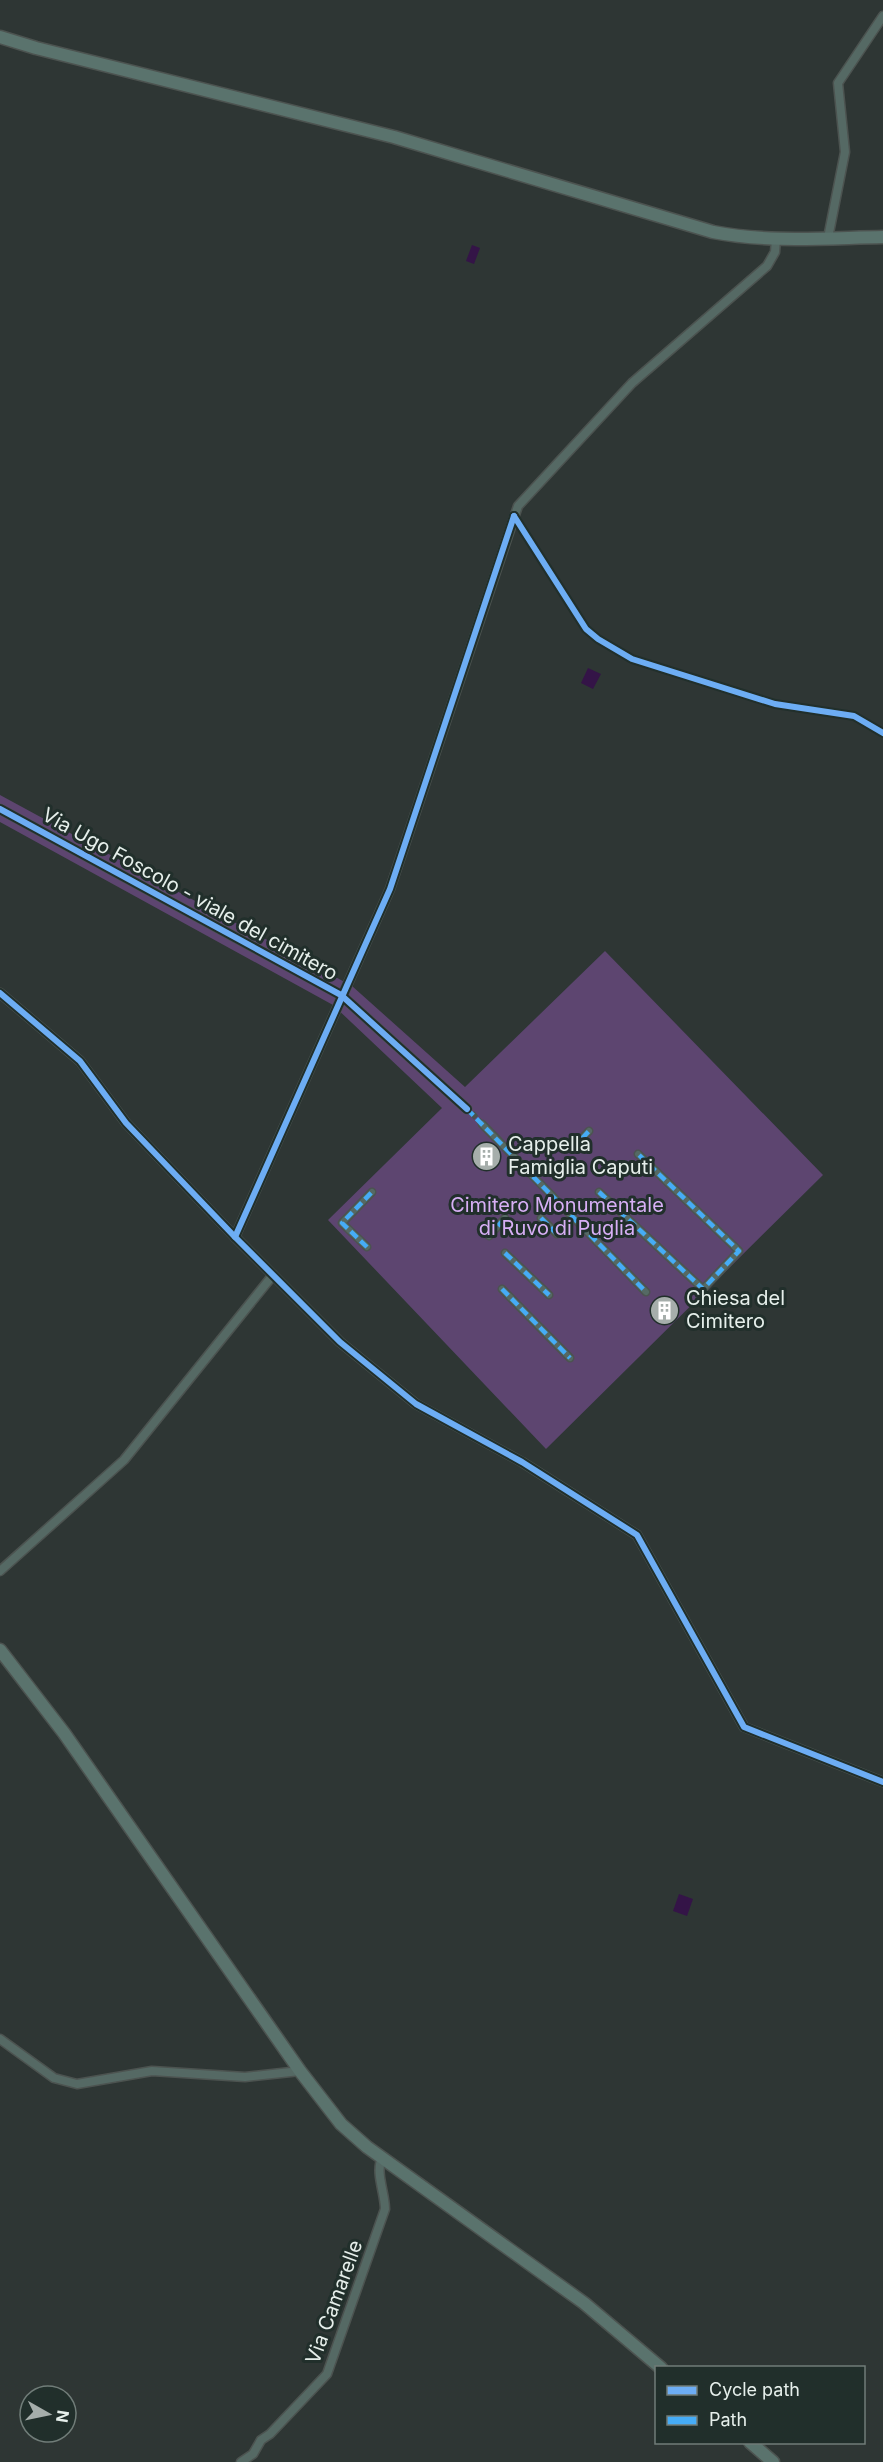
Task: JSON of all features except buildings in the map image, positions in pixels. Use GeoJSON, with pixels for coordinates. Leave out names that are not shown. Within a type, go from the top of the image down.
{"type":"FeatureCollection","features":[{"type":"Feature","properties":{"kind":"main road"},"geometry":{"type":"LineString","coordinates":[[0,37],[36,48],[394,137],[713,232],[743,238],[776,239],[883,237]]}},
{"type":"Feature","properties":{"kind":"main road"},"geometry":{"type":"LineString","coordinates":[[0,1650],[70,1742],[300,2071],[341,2124],[357,2140],[584,2303],[660,2366]]}},
{"type":"Feature","properties":{"kind":"main road"},"geometry":{"type":"LineString","coordinates":[[752,2444],[773,2462]]}},
{"type":"Feature","properties":{"kind":"street"},"geometry":{"type":"LineString","coordinates":[[828,238],[845,152],[838,83],[883,16]]}},
{"type":"Feature","properties":{"kind":"street"},"geometry":{"type":"LineString","coordinates":[[235,1237],[390,889],[518,506],[632,383],[767,267],[775,252],[776,239]]}},
{"type":"Feature","properties":{"kind":"street","name":"Via Ugo Foscolo - viale del cimitero"},"geometry":{"type":"LineString","coordinates":[[0,809],[341,995],[470,1111]]}},
{"type":"Feature","properties":{"kind":"street"},"geometry":{"type":"LineString","coordinates":[[0,993],[80,1061],[126,1123],[340,1342],[416,1404],[522,1462],[637,1535],[744,1727],[883,1782]]}},
{"type":"Feature","properties":{"kind":"street"},"geometry":{"type":"LineString","coordinates":[[482,1124],[646,1292]]}},
{"type":"Feature","properties":{"kind":"street"},"geometry":{"type":"LineString","coordinates":[[573,1148],[589,1131]]}},
{"type":"Feature","properties":{"kind":"street"},"geometry":{"type":"LineString","coordinates":[[600,1192],[703,1289],[739,1251],[639,1154]]}},
{"type":"Feature","properties":{"kind":"street"},"geometry":{"type":"LineString","coordinates":[[367,1247],[342,1223],[372,1192]]}},
{"type":"Feature","properties":{"kind":"street"},"geometry":{"type":"LineString","coordinates":[[489,1236],[504,1218]]}},
{"type":"Feature","properties":{"kind":"street"},"geometry":{"type":"LineString","coordinates":[[541,1218],[557,1234]]}},
{"type":"Feature","properties":{"kind":"street"},"geometry":{"type":"LineString","coordinates":[[505,1253],[549,1295]]}},
{"type":"Feature","properties":{"kind":"street"},"geometry":{"type":"LineString","coordinates":[[0,1571],[124,1460],[273,1275]]}},
{"type":"Feature","properties":{"kind":"street"},"geometry":{"type":"LineString","coordinates":[[502,1288],[570,1358]]}},
{"type":"Feature","properties":{"kind":"street"},"geometry":{"type":"LineString","coordinates":[[0,2039],[54,2078],[77,2084],[152,2071],[245,2077],[300,2071]]}},
{"type":"Feature","properties":{"kind":"street","name":"Via Camarelle"},"geometry":{"type":"LineString","coordinates":[[241,2462],[253,2454],[261,2440],[270,2434],[327,2374],[385,2209],[385,2194],[378,2166],[382,2158]]}},
{"type":"Feature","properties":{"kind":"green space","name":"Cimitero Monumentale di Ruvo di Puglia"},"geometry":{"type":"Polygon","coordinates":[[[0,795],[352,986],[465,1087],[605,951],[823,1175],[546,1449],[328,1220],[442,1108],[333,1005],[0,822],[0,795]]]}},
{"type":"Feature","properties":{"kind":"shaded area"},"geometry":{"type":"Polygon","coordinates":[[[472,245],[480,248],[474,264],[466,261],[472,245]]]}},
{"type":"Feature","properties":{"kind":"shaded area"},"geometry":{"type":"Polygon","coordinates":[[[588,668],[601,674],[593,689],[581,683],[588,668]]]}},
{"type":"Feature","properties":{"kind":"shaded area"},"geometry":{"type":"Polygon","coordinates":[[[679,1894],[693,1899],[687,1916],[673,1911],[679,1894]]]}},
{"type":"Feature","properties":{"kind":"tunnel"},"geometry":{"type":"LineString","coordinates":[[472,1113],[482,1124]]}},
{"type":"Feature","properties":{"kind":"marked path"},"geometry":{"type":"LineString","coordinates":[[467,1109],[646,1292]]}},
{"type":"Feature","properties":{"kind":"marked path"},"geometry":{"type":"LineString","coordinates":[[573,1148],[589,1131]]}},
{"type":"Feature","properties":{"kind":"marked path"},"geometry":{"type":"LineString","coordinates":[[599,1192],[703,1289],[739,1251],[638,1154]]}},
{"type":"Feature","properties":{"kind":"marked path"},"geometry":{"type":"LineString","coordinates":[[367,1247],[342,1223],[372,1192]]}},
{"type":"Feature","properties":{"kind":"marked path"},"geometry":{"type":"LineString","coordinates":[[489,1236],[505,1218]]}},
{"type":"Feature","properties":{"kind":"marked path"},"geometry":{"type":"LineString","coordinates":[[541,1218],[557,1234]]}},
{"type":"Feature","properties":{"kind":"marked path"},"geometry":{"type":"LineString","coordinates":[[505,1253],[549,1295]]}},
{"type":"Feature","properties":{"kind":"marked path"},"geometry":{"type":"LineString","coordinates":[[502,1289],[570,1358]]}},
{"type":"Feature","properties":{"kind":"cycle path"},"geometry":{"type":"LineString","coordinates":[[514,516],[586,629],[598,639],[632,659],[775,704],[854,716],[883,733]]}},
{"type":"Feature","properties":{"kind":"cycle path"},"geometry":{"type":"LineString","coordinates":[[0,993],[80,1061],[126,1123],[235,1237],[390,889],[514,516]]}},
{"type":"Feature","properties":{"kind":"cycle path"},"geometry":{"type":"LineString","coordinates":[[0,809],[341,995],[467,1109]]}},
{"type":"Feature","properties":{"kind":"cycle path"},"geometry":{"type":"LineString","coordinates":[[235,1237],[340,1342],[416,1404],[522,1462],[637,1535],[744,1727],[883,1782]]}},
{"type":"Feature","properties":{"kind":"place","name":"Cappella Famiglia Caputi"},"geometry":{"type":"Point","coordinates":[487,1156]}},
{"type":"Feature","properties":{"kind":"place","name":"Chiesa del Cimitero"},"geometry":{"type":"Point","coordinates":[665,1310]}}]}
